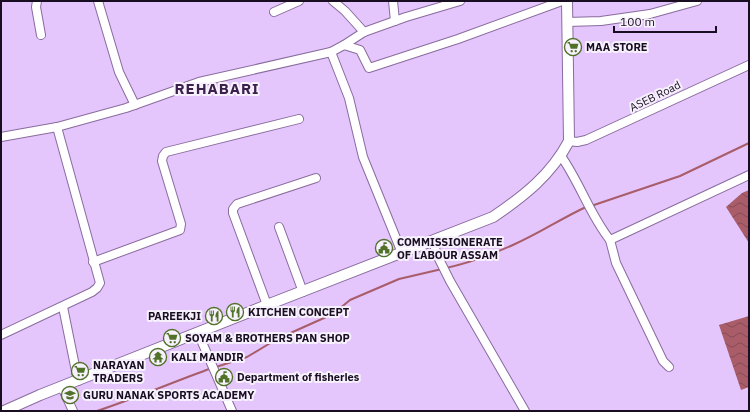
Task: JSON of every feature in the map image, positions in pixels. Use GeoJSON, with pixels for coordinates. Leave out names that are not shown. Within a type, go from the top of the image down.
{"type":"FeatureCollection","features":[{"type":"Feature","properties":{"kind":"main road"},"geometry":{"type":"LineString","coordinates":[[4,411],[267,305],[493,218],[521,199],[549,171],[561,156],[569,141],[567,1]]}},
{"type":"Feature","properties":{"kind":"street"},"geometry":{"type":"LineString","coordinates":[[37,1],[36,7],[41,35]]}},
{"type":"Feature","properties":{"kind":"street"},"geometry":{"type":"LineString","coordinates":[[98,1],[119,72],[135,105]]}},
{"type":"Feature","properties":{"kind":"street"},"geometry":{"type":"LineString","coordinates":[[274,12],[299,1]]}},
{"type":"Feature","properties":{"kind":"street"},"geometry":{"type":"LineString","coordinates":[[333,1],[345,11],[364,32]]}},
{"type":"Feature","properties":{"kind":"street"},"geometry":{"type":"LineString","coordinates":[[393,1],[396,21]]}},
{"type":"Feature","properties":{"kind":"street"},"geometry":{"type":"LineString","coordinates":[[1,136],[57,127],[135,105],[199,82],[331,52],[364,32],[460,1]]}},
{"type":"Feature","properties":{"kind":"street"},"geometry":{"type":"LineString","coordinates":[[344,44],[360,50],[369,68],[562,1]]}},
{"type":"Feature","properties":{"kind":"street"},"geometry":{"type":"LineString","coordinates":[[567,22],[601,21],[650,14],[685,3],[697,1]]}},
{"type":"Feature","properties":{"kind":"street"},"geometry":{"type":"LineString","coordinates":[[331,52],[348,98],[363,157],[402,253]]}},
{"type":"Feature","properties":{"kind":"street","name":"ASEB Road"},"geometry":{"type":"LineString","coordinates":[[569,141],[577,142],[586,140],[749,65]]}},
{"type":"Feature","properties":{"kind":"street"},"geometry":{"type":"LineString","coordinates":[[93,262],[180,230],[181,224],[162,161],[166,152],[299,119]]}},
{"type":"Feature","properties":{"kind":"street"},"geometry":{"type":"LineString","coordinates":[[1,335],[63,307],[97,288],[100,283],[57,127]]}},
{"type":"Feature","properties":{"kind":"street"},"geometry":{"type":"LineString","coordinates":[[561,156],[601,228],[610,240],[616,263],[663,361],[669,367]]}},
{"type":"Feature","properties":{"kind":"street"},"geometry":{"type":"LineString","coordinates":[[610,240],[749,175]]}},
{"type":"Feature","properties":{"kind":"street"},"geometry":{"type":"LineString","coordinates":[[267,305],[233,213],[233,209],[237,204],[242,202],[316,178]]}},
{"type":"Feature","properties":{"kind":"street"},"geometry":{"type":"LineString","coordinates":[[279,227],[303,292]]}},
{"type":"Feature","properties":{"kind":"street"},"geometry":{"type":"LineString","coordinates":[[433,241],[450,281],[525,411]]}},
{"type":"Feature","properties":{"kind":"street"},"geometry":{"type":"LineString","coordinates":[[63,307],[78,380]]}},
{"type":"Feature","properties":{"kind":"street"},"geometry":{"type":"LineString","coordinates":[[198,334],[232,411]]}},
{"type":"Feature","properties":{"kind":"street"},"geometry":{"type":"LineString","coordinates":[[62,387],[72,409]]}},
{"type":"Feature","properties":{"kind":"water"},"geometry":{"type":"Polygon","coordinates":[[[749,190],[749,243],[726,207],[742,193],[749,190]]]}},
{"type":"Feature","properties":{"kind":"water"},"geometry":{"type":"Polygon","coordinates":[[[749,316],[749,387],[741,390],[719,325],[749,316]]]}},
{"type":"Feature","properties":{"kind":"waterway"},"geometry":{"type":"LineString","coordinates":[[591,206],[680,176],[749,143]]}},
{"type":"Feature","properties":{"kind":"waterway"},"geometry":{"type":"LineString","coordinates":[[446,268],[472,261],[507,248],[586,207]]}},
{"type":"Feature","properties":{"kind":"waterway"},"geometry":{"type":"LineString","coordinates":[[216,367],[247,357],[277,339],[333,314],[350,300],[399,279],[442,269]]}},
{"type":"Feature","properties":{"kind":"waterway"},"geometry":{"type":"LineString","coordinates":[[97,411],[212,368]]}},
{"type":"Feature","properties":{"kind":"place","name":"MAA STORE"},"geometry":{"type":"Point","coordinates":[573,47]}},
{"type":"Feature","properties":{"kind":"place","name":"COMMISSIONERATE OF LABOUR ASSAM"},"geometry":{"type":"Point","coordinates":[384,248]}},
{"type":"Feature","properties":{"kind":"place","name":"KITCHEN CONCEPT"},"geometry":{"type":"Point","coordinates":[235,312]}},
{"type":"Feature","properties":{"kind":"place","name":"PAREEKJI"},"geometry":{"type":"Point","coordinates":[214,316]}},
{"type":"Feature","properties":{"kind":"place","name":"SOYAM & BROTHERS PAN SHOP"},"geometry":{"type":"Point","coordinates":[172,338]}},
{"type":"Feature","properties":{"kind":"place","name":"KALI MANDIR"},"geometry":{"type":"Point","coordinates":[158,357]}},
{"type":"Feature","properties":{"kind":"place","name":"NARAYAN TRADERS"},"geometry":{"type":"Point","coordinates":[80,371]}},
{"type":"Feature","properties":{"kind":"place","name":"Department of fisheries"},"geometry":{"type":"Point","coordinates":[224,377]}},
{"type":"Feature","properties":{"kind":"place","name":"GURU NANAK SPORTS ACADEMY"},"geometry":{"type":"Point","coordinates":[70,395]}},
{"type":"Feature","properties":{"kind":"district","name":"REHABARI"},"geometry":{"type":"Point","coordinates":[217,89]}}]}
